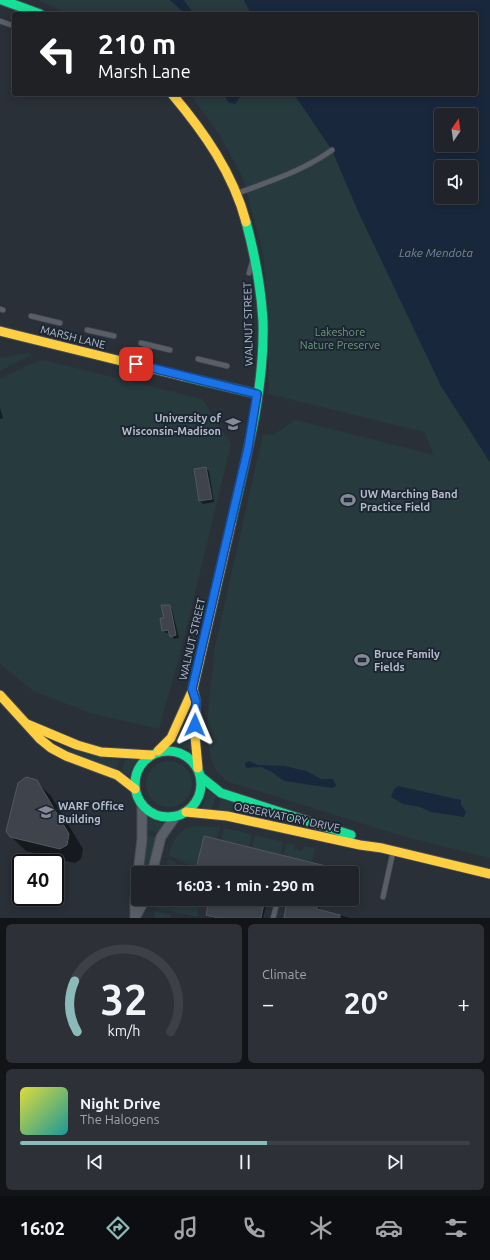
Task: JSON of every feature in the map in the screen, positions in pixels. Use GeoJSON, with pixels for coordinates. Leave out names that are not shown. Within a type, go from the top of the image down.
{"type":"FeatureCollection","features":[{"type":"Feature","properties":{"kind":"street"},"geometry":{"type":"LineString","coordinates":[[2,0],[35,12]]}},
{"type":"Feature","properties":{"kind":"street","name":"WALNUT STREET"},"geometry":{"type":"LineString","coordinates":[[155,753],[166,746],[170,740],[177,725],[185,699],[192,689],[248,448],[262,357],[261,291],[254,251],[244,214],[236,195],[216,160],[194,125],[172,97]]}},
{"type":"Feature","properties":{"kind":"street","name":"MARSH LANE"},"geometry":{"type":"LineString","coordinates":[[0,331],[257,394]]}},
{"type":"Feature","properties":{"kind":"street","name":"WALNUT STREET"},"geometry":{"type":"LineString","coordinates":[[192,689],[196,701],[195,736],[198,768]]}},
{"type":"Feature","properties":{"kind":"street"},"geometry":{"type":"LineString","coordinates":[[0,695],[27,724],[37,738],[55,751],[79,762],[117,774],[135,788]]}},
{"type":"Feature","properties":{"kind":"street"},"geometry":{"type":"LineString","coordinates":[[27,724],[70,742],[101,752],[155,753],[170,750],[181,752],[191,759],[198,768],[202,787],[199,797],[194,805],[186,812],[175,816],[162,817],[151,812],[142,804]]}},
{"type":"Feature","properties":{"kind":"street"},"geometry":{"type":"LineString","coordinates":[[136,917],[135,899],[142,839],[142,804],[135,788],[136,775],[141,764],[155,753]]}},
{"type":"Feature","properties":{"kind":"street","name":"OBSERVATORY DRIVE"},"geometry":{"type":"LineString","coordinates":[[201,777],[221,793],[362,838],[382,848]]}},
{"type":"Feature","properties":{"kind":"street","name":"OBSERVATORY DRIVE"},"geometry":{"type":"LineString","coordinates":[[186,812],[227,816],[360,845],[382,848],[490,874]]}},
{"type":"Feature","properties":{"kind":"street"},"geometry":{"type":"LineString","coordinates":[[154,866],[161,837],[175,816]]}},
{"type":"Feature","properties":{"kind":"street"},"geometry":{"type":"LineString","coordinates":[[136,917],[142,906]]}},
{"type":"Feature","properties":{"kind":"lane"},"geometry":{"type":"LineString","coordinates":[[0,21],[12,25]]}},
{"type":"Feature","properties":{"kind":"lane"},"geometry":{"type":"LineString","coordinates":[[234,207],[236,195],[297,171],[316,162],[332,150]]}},
{"type":"Feature","properties":{"kind":"lane"},"geometry":{"type":"LineString","coordinates":[[249,273],[254,251]]}},
{"type":"Feature","properties":{"kind":"lane"},"geometry":{"type":"LineString","coordinates":[[32,316],[60,323]]}},
{"type":"Feature","properties":{"kind":"lane"},"geometry":{"type":"LineString","coordinates":[[87,330],[114,336]]}},
{"type":"Feature","properties":{"kind":"lane"},"geometry":{"type":"LineString","coordinates":[[141,343],[170,350]]}},
{"type":"Feature","properties":{"kind":"lane"},"geometry":{"type":"LineString","coordinates":[[198,359],[226,366]]}},
{"type":"Feature","properties":{"kind":"lane"},"geometry":{"type":"LineString","coordinates":[[383,897],[394,851]]}},
{"type":"Feature","properties":{"kind":"lane"},"geometry":{"type":"LineString","coordinates":[[273,918],[276,907]]}},
{"type":"Feature","properties":{"kind":"green space"},"geometry":{"type":"Polygon","coordinates":[[[38,0],[244,0],[250,12],[65,12],[38,0]]]}},
{"type":"Feature","properties":{"kind":"green space","name":"Lakeshore Nature Preserve"},"geometry":{"type":"Polygon","coordinates":[[[191,96],[295,96],[332,150],[358,211],[441,386],[490,462],[490,858],[402,836],[232,783],[219,774],[212,761],[208,744],[208,724],[214,651],[263,434],[273,435],[295,420],[434,455],[424,432],[268,394],[269,324],[263,254],[242,176],[219,134],[191,96]]]}},
{"type":"Feature","properties":{"kind":"green space"},"geometry":{"type":"Polygon","coordinates":[[[28,353],[33,354],[0,371],[0,358],[28,353]]]}},
{"type":"Feature","properties":{"kind":"green space"},"geometry":{"type":"Polygon","coordinates":[[[43,360],[202,399],[231,444],[181,650],[159,729],[90,713],[34,691],[0,664],[0,379],[30,364],[43,360]]]}},
{"type":"Feature","properties":{"kind":"green space"},"geometry":{"type":"Polygon","coordinates":[[[188,710],[190,710],[190,734],[181,731],[188,710]]]}},
{"type":"Feature","properties":{"kind":"green space"},"geometry":{"type":"Polygon","coordinates":[[[179,736],[191,739],[192,750],[174,745],[179,736]]]}},
{"type":"Feature","properties":{"kind":"green space"},"geometry":{"type":"Polygon","coordinates":[[[59,746],[94,756],[120,760],[117,768],[94,762],[59,746]]]}},
{"type":"Feature","properties":{"kind":"green space"},"geometry":{"type":"Polygon","coordinates":[[[125,760],[137,760],[129,776],[122,771],[125,760]]]}},
{"type":"Feature","properties":{"kind":"green space"},"geometry":{"type":"Polygon","coordinates":[[[164,761],[174,761],[182,765],[188,771],[192,779],[192,789],[188,797],[182,803],[174,807],[164,807],[156,803],[150,797],[146,789],[146,779],[150,771],[156,765],[164,761]]]}},
{"type":"Feature","properties":{"kind":"green space"},"geometry":{"type":"Polygon","coordinates":[[[208,790],[216,796],[212,809],[202,808],[208,790]]]}},
{"type":"Feature","properties":{"kind":"green space"},"geometry":{"type":"Polygon","coordinates":[[[221,799],[305,825],[304,828],[218,809],[221,799]]]}},
{"type":"Feature","properties":{"kind":"green space"},"geometry":{"type":"Polygon","coordinates":[[[147,818],[164,824],[159,832],[147,830],[147,818]]]}},
{"type":"Feature","properties":{"kind":"green space"},"geometry":{"type":"Polygon","coordinates":[[[189,827],[220,827],[217,839],[204,836],[197,866],[190,866],[169,855],[177,836],[189,827]]]}},
{"type":"Feature","properties":{"kind":"green space"},"geometry":{"type":"Polygon","coordinates":[[[224,828],[252,834],[249,847],[221,840],[224,828]]]}},
{"type":"Feature","properties":{"kind":"green space"},"geometry":{"type":"Polygon","coordinates":[[[148,835],[157,837],[149,866],[144,866],[148,835]]]}},
{"type":"Feature","properties":{"kind":"green space"},"geometry":{"type":"Polygon","coordinates":[[[255,835],[283,842],[280,855],[252,848],[255,835]]]}},
{"type":"Feature","properties":{"kind":"green space"},"geometry":{"type":"Polygon","coordinates":[[[286,843],[295,844],[294,849],[302,851],[304,846],[315,848],[312,862],[284,856],[286,843]]]}},
{"type":"Feature","properties":{"kind":"green space"},"geometry":{"type":"Polygon","coordinates":[[[168,859],[181,866],[166,866],[168,859]]]}},
{"type":"Feature","properties":{"kind":"green space"},"geometry":{"type":"Polygon","coordinates":[[[156,906],[207,906],[207,908],[199,907],[197,917],[156,908],[156,906]]]}},
{"type":"Feature","properties":{"kind":"green space"},"geometry":{"type":"Polygon","coordinates":[[[155,911],[171,915],[170,918],[154,918],[155,911]]]}},
{"type":"Feature","properties":{"kind":"water"},"geometry":{"type":"Polygon","coordinates":[[[170,0],[184,0],[193,12],[183,12],[170,0]]]}},
{"type":"Feature","properties":{"kind":"water","name":"Lake Mendota"},"geometry":{"type":"Polygon","coordinates":[[[244,0],[490,0],[490,462],[441,386],[358,211],[332,150],[295,96],[478,96],[478,12],[250,12],[244,0]]]}},
{"type":"Feature","properties":{"kind":"water"},"geometry":{"type":"Polygon","coordinates":[[[225,96],[238,96],[239,98],[235,104],[228,102],[225,96]]]}},
{"type":"Feature","properties":{"kind":"water"},"geometry":{"type":"Polygon","coordinates":[[[249,761],[258,765],[284,766],[306,771],[321,779],[333,779],[336,785],[332,788],[284,781],[272,772],[261,767],[247,768],[245,763],[249,761]]]}},
{"type":"Feature","properties":{"kind":"water"},"geometry":{"type":"Polygon","coordinates":[[[398,786],[461,800],[461,805],[466,812],[464,817],[431,812],[420,807],[403,804],[391,797],[394,789],[398,786]]]}},
{"type":"Feature","properties":{"kind":"building"},"geometry":{"type":"Polygon","coordinates":[[[206,467],[212,499],[199,501],[194,469],[206,467]]]}},
{"type":"Feature","properties":{"kind":"building"},"geometry":{"type":"Polygon","coordinates":[[[161,605],[170,605],[176,635],[170,637],[168,630],[162,631],[160,618],[164,618],[161,605]]]}},
{"type":"Feature","properties":{"kind":"building"},"geometry":{"type":"Polygon","coordinates":[[[26,777],[37,780],[69,834],[67,845],[60,849],[10,837],[6,831],[18,783],[26,777]]]}},
{"type":"Feature","properties":{"kind":"building"},"geometry":{"type":"Polygon","coordinates":[[[204,836],[326,866],[197,866],[204,836]]]}},
{"type":"Feature","properties":{"kind":"building"},"geometry":{"type":"Polygon","coordinates":[[[208,906],[264,906],[261,918],[218,918],[206,915],[208,906]]]}},
{"type":"Feature","properties":{"kind":"building"},"geometry":{"type":"Polygon","coordinates":[[[286,906],[318,906],[317,909],[340,915],[340,918],[284,918],[286,906]]]}},
{"type":"Feature","properties":{"kind":"traffic: fast"},"geometry":{"type":"LineString","coordinates":[[2,0],[35,12]]}},
{"type":"Feature","properties":{"kind":"traffic: fast"},"geometry":{"type":"LineString","coordinates":[[231,524],[258,397],[263,346],[263,321],[259,283],[246,222]]}},
{"type":"Feature","properties":{"kind":"traffic: fast"},"geometry":{"type":"LineString","coordinates":[[182,376],[257,394]]}},
{"type":"Feature","properties":{"kind":"traffic: fast"},"geometry":{"type":"LineString","coordinates":[[161,751],[175,751],[187,756],[196,765],[201,777],[201,784],[199,797],[192,808],[175,817],[161,817],[149,812],[140,803],[135,791],[135,777],[140,765],[149,756],[161,751]]}},
{"type":"Feature","properties":{"kind":"traffic: fast"},"geometry":{"type":"LineString","coordinates":[[201,777],[221,793],[351,835]]}},
{"type":"Feature","properties":{"kind":"traffic: slow"},"geometry":{"type":"LineString","coordinates":[[174,96],[206,138],[216,154],[233,187],[246,222]]}},
{"type":"Feature","properties":{"kind":"traffic: slow"},"geometry":{"type":"LineString","coordinates":[[0,331],[182,376]]}},
{"type":"Feature","properties":{"kind":"traffic: slow"},"geometry":{"type":"LineString","coordinates":[[158,751],[171,738],[193,689],[231,524]]}},
{"type":"Feature","properties":{"kind":"traffic: slow"},"geometry":{"type":"LineString","coordinates":[[193,689],[196,701],[195,736],[198,768]]}},
{"type":"Feature","properties":{"kind":"traffic: slow"},"geometry":{"type":"LineString","coordinates":[[0,695],[40,739],[51,748],[66,756],[117,775],[135,789]]}},
{"type":"Feature","properties":{"kind":"traffic: slow"},"geometry":{"type":"LineString","coordinates":[[27,724],[77,745],[101,752],[151,755]]}},
{"type":"Feature","properties":{"kind":"traffic: slow"},"geometry":{"type":"LineString","coordinates":[[186,812],[227,816],[360,845],[382,848],[490,874]]}},
{"type":"Feature","properties":{"kind":"place","name":"University of Wisconsin-Madison"},"geometry":{"type":"Point","coordinates":[233,424]}},
{"type":"Feature","properties":{"kind":"place","name":"UW Marching Band Practice Field"},"geometry":{"type":"Point","coordinates":[348,500]}},
{"type":"Feature","properties":{"kind":"place","name":"Bruce Family Fields"},"geometry":{"type":"Point","coordinates":[362,660]}},
{"type":"Feature","properties":{"kind":"place","name":"WARF Office Building"},"geometry":{"type":"Point","coordinates":[46,812]}},
{"type":"Feature","properties":{"kind":"route"},"geometry":{"type":"LineString","coordinates":[[136,364],[257,394],[248,448],[192,689],[196,701],[195,725]]}}]}
